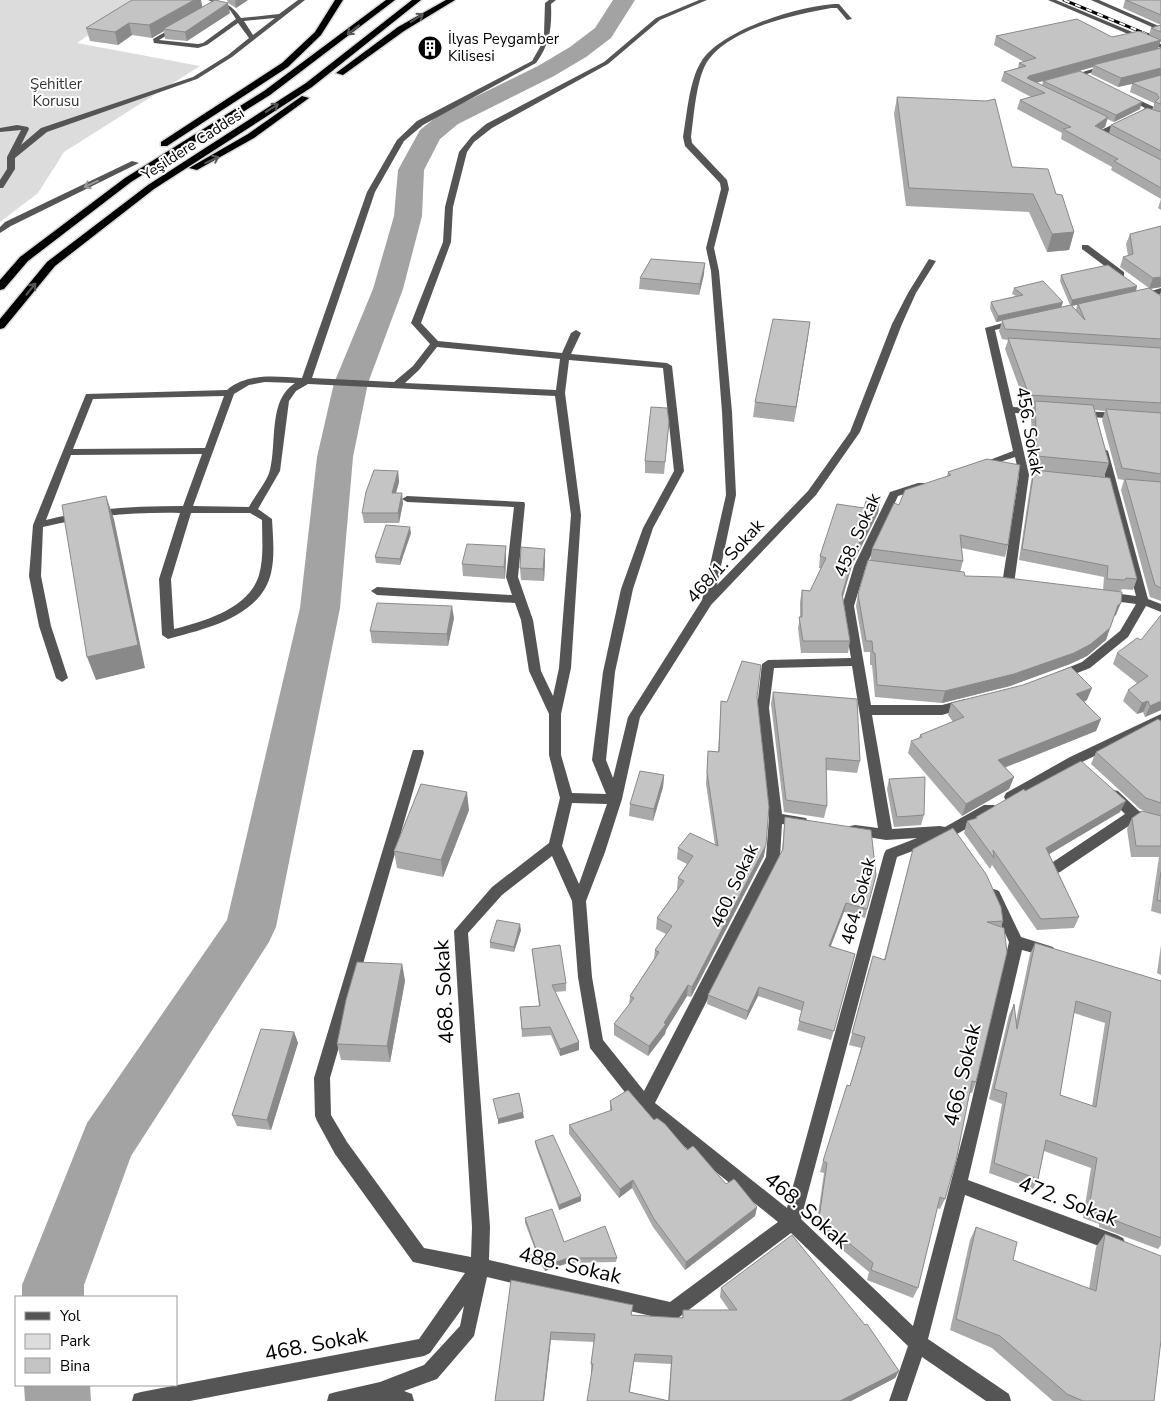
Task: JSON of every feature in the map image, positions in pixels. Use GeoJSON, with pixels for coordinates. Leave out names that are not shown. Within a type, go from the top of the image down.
{"type":"FeatureCollection","features":[{"type":"Feature","properties":{"kind":"highway"},"geometry":{"type":"LineString","coordinates":[[24,259],[144,158],[285,65],[318,33],[339,0]]}},
{"type":"Feature","properties":{"kind":"highway","name":"Yeşildere Caddesi"},"geometry":{"type":"LineString","coordinates":[[0,287],[24,259],[128,180],[267,93],[391,0]]}},
{"type":"Feature","properties":{"kind":"highway","name":"Yeşildere Caddesi"},"geometry":{"type":"LineString","coordinates":[[0,326],[51,264],[151,187],[308,85],[417,0]]}},
{"type":"Feature","properties":{"kind":"highway"},"geometry":{"type":"LineString","coordinates":[[151,187],[217,158],[267,126],[401,29],[451,0]]}},
{"type":"Feature","properties":{"kind":"street"},"geometry":{"type":"LineString","coordinates":[[211,0],[232,9],[251,37]]}},
{"type":"Feature","properties":{"kind":"street"},"geometry":{"type":"LineString","coordinates":[[11,157],[44,130],[195,78],[230,56],[251,37],[302,0]]}},
{"type":"Feature","properties":{"kind":"street"},"geometry":{"type":"LineString","coordinates":[[252,510],[275,471],[284,401],[292,389],[306,381],[371,192],[400,140],[420,123],[534,62],[543,50],[549,33],[548,3],[553,0]]}},
{"type":"Feature","properties":{"kind":"street"},"geometry":{"type":"LineString","coordinates":[[567,798],[616,799],[599,760],[609,672],[627,589],[648,528],[679,471],[667,366],[435,344],[416,323],[447,242],[449,207],[463,152],[467,144],[477,133],[489,126],[606,64],[658,20],[704,0]]}},
{"type":"Feature","properties":{"kind":"street"},"geometry":{"type":"LineString","coordinates":[[1051,0],[1161,46]]}},
{"type":"Feature","properties":{"kind":"street"},"geometry":{"type":"LineString","coordinates":[[1094,0],[1161,29]]}},
{"type":"Feature","properties":{"kind":"street"},"geometry":{"type":"LineString","coordinates":[[211,8],[219,2]]}},
{"type":"Feature","properties":{"kind":"street"},"geometry":{"type":"LineString","coordinates":[[707,602],[732,495],[715,271],[710,248],[725,189],[724,182],[688,144],[687,137],[703,63],[712,53],[740,33],[762,23],[831,6],[839,6],[849,19]]}},
{"type":"Feature","properties":{"kind":"street"},"geometry":{"type":"LineString","coordinates":[[187,22],[155,40],[156,42],[198,46],[205,44],[238,20],[279,16]]}},
{"type":"Feature","properties":{"kind":"street"},"geometry":{"type":"LineString","coordinates":[[1152,54],[1161,52]]}},
{"type":"Feature","properties":{"kind":"street"},"geometry":{"type":"LineString","coordinates":[[1059,80],[1115,64]]}},
{"type":"Feature","properties":{"kind":"street"},"geometry":{"type":"LineString","coordinates":[[1078,74],[1094,81]]}},
{"type":"Feature","properties":{"kind":"street"},"geometry":{"type":"LineString","coordinates":[[1106,139],[1098,135],[1144,113],[1150,107],[1116,92],[1125,89]]}},
{"type":"Feature","properties":{"kind":"street"},"geometry":{"type":"LineString","coordinates":[[1144,113],[1152,116]]}},
{"type":"Feature","properties":{"kind":"street"},"geometry":{"type":"LineString","coordinates":[[1106,123],[1114,127]]}},
{"type":"Feature","properties":{"kind":"street"},"geometry":{"type":"LineString","coordinates":[[0,130],[17,127],[25,129],[11,157],[11,169],[0,186]]}},
{"type":"Feature","properties":{"kind":"street"},"geometry":{"type":"LineString","coordinates":[[0,232],[8,224],[144,158]]}},
{"type":"Feature","properties":{"kind":"street"},"geometry":{"type":"LineString","coordinates":[[1085,247],[1132,283]]}},
{"type":"Feature","properties":{"kind":"street","name":"468/1. Sokak"},"geometry":{"type":"LineString","coordinates":[[579,901],[616,799],[634,717],[707,602],[812,493],[855,432],[897,324],[912,292],[932,261]]}},
{"type":"Feature","properties":{"kind":"street"},"geometry":{"type":"LineString","coordinates":[[1129,298],[1144,292],[1161,291]]}},
{"type":"Feature","properties":{"kind":"street"},"geometry":{"type":"LineString","coordinates":[[1144,292],[1161,304]]}},
{"type":"Feature","properties":{"kind":"street","name":"456. Sokak"},"geometry":{"type":"LineString","coordinates":[[1008,584],[1028,476],[1017,453],[999,344],[990,328],[1027,320]]}},
{"type":"Feature","properties":{"kind":"street"},"geometry":{"type":"LineString","coordinates":[[555,846],[567,798],[555,755],[554,714],[565,668],[576,516],[560,393],[565,356],[576,333]]}},
{"type":"Feature","properties":{"kind":"street"},"geometry":{"type":"LineString","coordinates":[[397,385],[416,368],[435,344]]}},
{"type":"Feature","properties":{"kind":"street"},"geometry":{"type":"LineString","coordinates":[[62,678],[45,626],[35,576],[38,525],[89,396],[230,393],[243,384],[255,380],[560,393]]}},
{"type":"Feature","properties":{"kind":"street"},"geometry":{"type":"LineString","coordinates":[[38,525],[74,516],[136,509],[187,509],[252,510],[267,519],[267,528],[265,576],[251,601],[204,626],[168,634],[165,579],[187,509],[230,393]]}},
{"type":"Feature","properties":{"kind":"street"},"geometry":{"type":"LineString","coordinates":[[1010,410],[1061,413],[1095,419],[1132,417]]}},
{"type":"Feature","properties":{"kind":"street"},"geometry":{"type":"LineString","coordinates":[[1050,679],[1086,666],[1124,634],[1143,601],[1101,441]]}},
{"type":"Feature","properties":{"kind":"street"},"geometry":{"type":"LineString","coordinates":[[67,452],[208,452]]}},
{"type":"Feature","properties":{"kind":"street"},"geometry":{"type":"LineString","coordinates":[[970,469],[1017,453]]}},
{"type":"Feature","properties":{"kind":"street","name":"458. Sokak"},"geometry":{"type":"LineString","coordinates":[[886,836],[848,606],[894,494],[932,482]]}},
{"type":"Feature","properties":{"kind":"street"},"geometry":{"type":"LineString","coordinates":[[407,499],[520,504],[512,577],[518,599],[527,620],[535,671],[554,714]]}},
{"type":"Feature","properties":{"kind":"street"},"geometry":{"type":"LineString","coordinates":[[377,590],[518,599]]}},
{"type":"Feature","properties":{"kind":"street"},"geometry":{"type":"LineString","coordinates":[[1095,594],[1143,601],[1161,608]]}},
{"type":"Feature","properties":{"kind":"street","name":"460. Sokak"},"geometry":{"type":"LineString","coordinates":[[645,1105],[773,857],[776,818],[763,708],[768,664],[858,662]]}},
{"type":"Feature","properties":{"kind":"street"},"geometry":{"type":"LineString","coordinates":[[866,710],[942,710],[978,701]]}},
{"type":"Feature","properties":{"kind":"street","name":"464. Sokak"},"geometry":{"type":"LineString","coordinates":[[792,1222],[891,854],[952,830],[1075,760],[1161,720]]}},
{"type":"Feature","properties":{"kind":"street"},"geometry":{"type":"LineString","coordinates":[[336,1401],[380,1391],[430,1372],[468,1330],[480,1267],[419,1256],[341,1148],[322,1116],[322,1078],[418,753]]}},
{"type":"Feature","properties":{"kind":"street"},"geometry":{"type":"LineString","coordinates":[[1075,760],[1088,772]]}},
{"type":"Feature","properties":{"kind":"street"},"geometry":{"type":"LineString","coordinates":[[1102,784],[1134,815],[1161,823]]}},
{"type":"Feature","properties":{"kind":"street"},"geometry":{"type":"LineString","coordinates":[[1055,868],[1134,815]]}},
{"type":"Feature","properties":{"kind":"street"},"geometry":{"type":"LineString","coordinates":[[776,818],[813,824]]}},
{"type":"Feature","properties":{"kind":"street"},"geometry":{"type":"LineString","coordinates":[[840,828],[886,836],[952,830],[963,845]]}},
{"type":"Feature","properties":{"kind":"street","name":"468. Sokak"},"geometry":{"type":"LineString","coordinates":[[141,1401],[424,1347],[480,1267],[481,1227],[461,931],[497,891],[555,846],[579,901],[585,977],[596,1043],[645,1105],[792,1222],[918,1343],[989,1395],[1002,1401]]}},
{"type":"Feature","properties":{"kind":"street"},"geometry":{"type":"LineString","coordinates":[[989,882],[1016,942],[1062,954]]}},
{"type":"Feature","properties":{"kind":"street","name":"466. Sokak"},"geometry":{"type":"LineString","coordinates":[[898,1401],[918,1343],[1016,942]]}},
{"type":"Feature","properties":{"kind":"street","name":"472. Sokak"},"geometry":{"type":"LineString","coordinates":[[958,1184],[1133,1251]]}},
{"type":"Feature","properties":{"kind":"street","name":"488. Sokak"},"geometry":{"type":"LineString","coordinates":[[480,1267],[672,1312],[792,1222]]}},
{"type":"Feature","properties":{"kind":"street"},"geometry":{"type":"LineString","coordinates":[[380,1391],[404,1401]]}},
{"type":"Feature","properties":{"kind":"green space","name":"Şehitler Korusu"},"geometry":{"type":"Polygon","coordinates":[[[0,0],[139,0],[77,43],[200,66],[64,152],[38,193],[0,222],[0,0]]]}},
{"type":"Feature","properties":{"kind":"building"},"geometry":{"type":"Polygon","coordinates":[[[132,0],[194,0],[149,25],[129,23],[115,32],[86,28],[132,0]]]}},
{"type":"Feature","properties":{"kind":"building"},"geometry":{"type":"Polygon","coordinates":[[[215,0],[228,3],[185,32],[163,29],[215,0]]]}},
{"type":"Feature","properties":{"kind":"building"},"geometry":{"type":"Polygon","coordinates":[[[1126,0],[1161,0],[1161,15],[1126,0]]]}},
{"type":"Feature","properties":{"kind":"building"},"geometry":{"type":"Polygon","coordinates":[[[1077,19],[1112,37],[1139,31],[1161,40],[1027,78],[1108,117],[1095,126],[1161,160],[1161,188],[1114,161],[1118,159],[1063,129],[1071,127],[1020,100],[1045,93],[1004,72],[1026,66],[1019,63],[1036,58],[996,36],[1077,19]]]}},
{"type":"Feature","properties":{"kind":"building"},"geometry":{"type":"Polygon","coordinates":[[[1161,25],[1161,32],[1151,28],[1161,25]]]}},
{"type":"Feature","properties":{"kind":"building"},"geometry":{"type":"Polygon","coordinates":[[[1161,48],[1161,68],[1121,78],[1093,65],[1161,48]]]}},
{"type":"Feature","properties":{"kind":"building"},"geometry":{"type":"Polygon","coordinates":[[[1080,71],[1142,102],[1116,115],[1043,81],[1080,71]]]}},
{"type":"Feature","properties":{"kind":"building"},"geometry":{"type":"Polygon","coordinates":[[[1161,75],[1161,104],[1155,102],[1159,98],[1157,94],[1132,83],[1161,75]]]}},
{"type":"Feature","properties":{"kind":"building"},"geometry":{"type":"Polygon","coordinates":[[[897,97],[986,101],[995,99],[1012,167],[1048,169],[1056,194],[1062,195],[1074,232],[1052,234],[1033,194],[909,188],[897,97]]]}},
{"type":"Feature","properties":{"kind":"building"},"geometry":{"type":"Polygon","coordinates":[[[1147,108],[1161,112],[1161,151],[1111,125],[1147,108]]]}},
{"type":"Feature","properties":{"kind":"building"},"geometry":{"type":"Polygon","coordinates":[[[1161,226],[1161,277],[1153,278],[1123,257],[1133,254],[1130,234],[1161,226]]]}},
{"type":"Feature","properties":{"kind":"building"},"geometry":{"type":"Polygon","coordinates":[[[651,259],[705,263],[700,284],[640,278],[651,259]]]}},
{"type":"Feature","properties":{"kind":"building"},"geometry":{"type":"Polygon","coordinates":[[[1108,265],[1137,286],[1072,300],[1061,275],[1108,265]]]}},
{"type":"Feature","properties":{"kind":"building"},"geometry":{"type":"Polygon","coordinates":[[[1043,281],[1063,302],[998,316],[991,302],[1023,295],[1014,288],[1043,281]]]}},
{"type":"Feature","properties":{"kind":"building"},"geometry":{"type":"Polygon","coordinates":[[[1149,288],[1161,296],[1161,339],[1005,329],[1002,320],[1071,305],[1085,320],[1078,304],[1149,288]]]}},
{"type":"Feature","properties":{"kind":"building"},"geometry":{"type":"Polygon","coordinates":[[[773,319],[810,322],[796,407],[755,402],[773,319]]]}},
{"type":"Feature","properties":{"kind":"building"},"geometry":{"type":"Polygon","coordinates":[[[1008,338],[1161,348],[1161,403],[1029,395],[1008,338]]]}},
{"type":"Feature","properties":{"kind":"building"},"geometry":{"type":"Polygon","coordinates":[[[1035,401],[1093,405],[1109,463],[1037,456],[1035,401]]]}},
{"type":"Feature","properties":{"kind":"building"},"geometry":{"type":"Polygon","coordinates":[[[651,407],[667,408],[669,422],[665,462],[645,461],[651,407]]]}},
{"type":"Feature","properties":{"kind":"building"},"geometry":{"type":"Polygon","coordinates":[[[1106,409],[1161,413],[1161,474],[1122,468],[1106,409]]]}},
{"type":"Feature","properties":{"kind":"building"},"geometry":{"type":"Polygon","coordinates":[[[987,459],[1020,465],[1008,545],[960,535],[963,561],[872,549],[894,503],[899,505],[905,490],[951,475],[948,472],[987,459]]]}},
{"type":"Feature","properties":{"kind":"building"},"geometry":{"type":"Polygon","coordinates":[[[374,470],[398,471],[392,493],[402,493],[398,513],[362,513],[366,492],[374,470]]]}},
{"type":"Feature","properties":{"kind":"building"},"geometry":{"type":"Polygon","coordinates":[[[1034,470],[1110,478],[1137,579],[1107,579],[1108,566],[1022,549],[1034,470]]]}},
{"type":"Feature","properties":{"kind":"building"},"geometry":{"type":"Polygon","coordinates":[[[1125,479],[1161,482],[1161,588],[1155,585],[1125,479]]]}},
{"type":"Feature","properties":{"kind":"building"},"geometry":{"type":"Polygon","coordinates":[[[106,496],[138,645],[87,657],[62,505],[106,496]]]}},
{"type":"Feature","properties":{"kind":"building"},"geometry":{"type":"Polygon","coordinates":[[[867,498],[880,501],[854,554],[842,594],[850,641],[803,641],[799,617],[802,617],[802,590],[810,591],[826,558],[820,556],[837,504],[864,508],[867,498]]]}},
{"type":"Feature","properties":{"kind":"building"},"geometry":{"type":"Polygon","coordinates":[[[386,525],[410,527],[400,559],[375,557],[386,525]]]}},
{"type":"Feature","properties":{"kind":"building"},"geometry":{"type":"Polygon","coordinates":[[[467,544],[506,546],[504,567],[462,564],[467,544]]]}},
{"type":"Feature","properties":{"kind":"building"},"geometry":{"type":"Polygon","coordinates":[[[521,547],[545,549],[543,569],[520,568],[521,547]]]}},
{"type":"Feature","properties":{"kind":"building"},"geometry":{"type":"Polygon","coordinates":[[[868,560],[964,572],[965,576],[1000,577],[1122,592],[1121,603],[1118,605],[1110,628],[1091,644],[1074,653],[1014,674],[945,691],[877,685],[875,653],[873,653],[872,641],[866,641],[858,594],[868,560]]]}},
{"type":"Feature","properties":{"kind":"building"},"geometry":{"type":"Polygon","coordinates":[[[377,603],[452,606],[447,634],[370,631],[377,603]]]}},
{"type":"Feature","properties":{"kind":"building"},"geometry":{"type":"Polygon","coordinates":[[[1161,615],[1161,701],[1150,706],[1148,701],[1142,703],[1128,690],[1148,676],[1117,653],[1137,638],[1141,640],[1161,615]]]}},
{"type":"Feature","properties":{"kind":"building"},"geometry":{"type":"Polygon","coordinates":[[[742,661],[761,665],[757,697],[769,807],[766,845],[692,987],[688,985],[664,1023],[666,1024],[649,1046],[614,1024],[634,998],[630,996],[659,952],[655,950],[672,926],[657,918],[684,881],[678,878],[693,856],[678,848],[690,833],[718,846],[707,772],[708,751],[719,752],[721,701],[727,702],[742,661]]]}},
{"type":"Feature","properties":{"kind":"building"},"geometry":{"type":"Polygon","coordinates":[[[1071,667],[1092,688],[1076,694],[1101,719],[998,760],[1014,777],[966,804],[911,741],[922,737],[920,735],[964,717],[951,703],[1023,685],[1071,667]]]}},
{"type":"Feature","properties":{"kind":"building"},"geometry":{"type":"Polygon","coordinates":[[[773,692],[857,699],[860,761],[826,758],[827,806],[786,800],[773,692]]]}},
{"type":"Feature","properties":{"kind":"building"},"geometry":{"type":"Polygon","coordinates":[[[1158,719],[1161,721],[1161,803],[1146,798],[1096,752],[1158,719]]]}},
{"type":"Feature","properties":{"kind":"building"},"geometry":{"type":"Polygon","coordinates":[[[1081,761],[1126,801],[1046,848],[1079,917],[1041,919],[993,850],[994,858],[967,821],[977,818],[1024,789],[1025,791],[1081,761]]]}},
{"type":"Feature","properties":{"kind":"building"},"geometry":{"type":"Polygon","coordinates":[[[640,771],[664,775],[654,809],[630,804],[640,771]]]}},
{"type":"Feature","properties":{"kind":"building"},"geometry":{"type":"Polygon","coordinates":[[[925,777],[924,815],[897,817],[889,779],[925,777]]]}},
{"type":"Feature","properties":{"kind":"building"},"geometry":{"type":"Polygon","coordinates":[[[421,784],[467,792],[441,860],[394,851],[421,784]]]}},
{"type":"Feature","properties":{"kind":"building"},"geometry":{"type":"Polygon","coordinates":[[[1142,811],[1161,816],[1161,846],[1136,846],[1132,818],[1142,811]]]}},
{"type":"Feature","properties":{"kind":"building"},"geometry":{"type":"Polygon","coordinates":[[[785,817],[871,830],[876,875],[867,909],[846,903],[829,946],[855,954],[834,1031],[799,1021],[804,1002],[759,987],[748,1011],[708,995],[783,849],[785,817]]]}},
{"type":"Feature","properties":{"kind":"building"},"geometry":{"type":"Polygon","coordinates":[[[953,828],[986,874],[1001,907],[1003,921],[987,922],[1004,928],[1007,952],[976,1082],[972,1081],[956,1161],[945,1199],[940,1197],[918,1288],[871,1270],[873,1263],[819,1218],[827,1163],[823,1161],[847,1085],[850,1086],[865,1037],[852,1033],[873,956],[885,960],[913,849],[953,828]]]}},
{"type":"Feature","properties":{"kind":"building"},"geometry":{"type":"Polygon","coordinates":[[[1161,872],[1161,901],[1157,900],[1161,872]]]}},
{"type":"Feature","properties":{"kind":"building"},"geometry":{"type":"Polygon","coordinates":[[[497,920],[520,924],[514,947],[490,942],[497,920]]]}},
{"type":"Feature","properties":{"kind":"building"},"geometry":{"type":"Polygon","coordinates":[[[1035,943],[1161,981],[1161,1238],[1106,1217],[1106,1214],[1089,1208],[1097,1158],[1046,1140],[1038,1179],[994,1163],[1007,1093],[994,1089],[1014,1004],[1017,1029],[1035,943]],[[1076,1001],[1060,1095],[1096,1107],[1111,1012],[1076,1001]]]}},
{"type":"Feature","properties":{"kind":"building"},"geometry":{"type":"Polygon","coordinates":[[[560,945],[566,983],[552,985],[579,1042],[560,1049],[550,1027],[522,1029],[520,1007],[540,1006],[532,949],[560,945]]]}},
{"type":"Feature","properties":{"kind":"building"},"geometry":{"type":"Polygon","coordinates":[[[357,962],[402,964],[387,1046],[337,1044],[346,1000],[357,962]]]}},
{"type":"Feature","properties":{"kind":"building"},"geometry":{"type":"Polygon","coordinates":[[[261,1029],[294,1032],[267,1120],[232,1115],[261,1029]]]}},
{"type":"Feature","properties":{"kind":"building"},"geometry":{"type":"Polygon","coordinates":[[[628,1090],[654,1120],[657,1118],[665,1124],[687,1150],[693,1146],[726,1184],[734,1179],[757,1207],[686,1262],[654,1219],[633,1180],[620,1189],[569,1125],[612,1110],[610,1101],[628,1090]]]}},
{"type":"Feature","properties":{"kind":"building"},"geometry":{"type":"Polygon","coordinates":[[[519,1093],[523,1112],[498,1119],[493,1099],[519,1093]]]}},
{"type":"Feature","properties":{"kind":"building"},"geometry":{"type":"Polygon","coordinates":[[[553,1135],[581,1196],[559,1205],[535,1141],[553,1135]]]}},
{"type":"Feature","properties":{"kind":"building"},"geometry":{"type":"Polygon","coordinates":[[[552,1209],[564,1242],[605,1226],[617,1258],[568,1258],[545,1266],[540,1258],[527,1258],[526,1256],[537,1252],[525,1218],[552,1209]]]}},
{"type":"Feature","properties":{"kind":"building"},"geometry":{"type":"Polygon","coordinates":[[[976,1227],[1017,1242],[1013,1260],[1096,1291],[1105,1234],[1161,1256],[1161,1340],[1154,1401],[1083,1401],[1067,1394],[1000,1336],[956,1319],[976,1227]]]}},
{"type":"Feature","properties":{"kind":"building"},"geometry":{"type":"Polygon","coordinates":[[[792,1235],[865,1325],[867,1324],[899,1371],[840,1401],[669,1401],[587,1401],[593,1364],[591,1364],[595,1334],[551,1332],[543,1401],[495,1401],[511,1280],[633,1305],[631,1315],[683,1318],[683,1310],[737,1310],[721,1288],[792,1235]],[[635,1354],[629,1392],[669,1401],[672,1356],[635,1354]]]}},
{"type":"Feature","properties":{"kind":"waterway"},"geometry":{"type":"LineString","coordinates":[[53,1296],[53,1285],[107,1142],[251,927],[320,608],[335,457],[351,383],[388,289],[408,216],[411,170],[429,135],[449,119],[546,71],[578,52],[603,33],[624,0]]}},
{"type":"Feature","properties":{"kind":"waterway"},"geometry":{"type":"LineString","coordinates":[[57,1386],[58,1401]]}},
{"type":"Feature","properties":{"kind":"railway"},"geometry":{"type":"LineString","coordinates":[[1064,0],[1161,40]]}},
{"type":"Feature","properties":{"kind":"place","name":"İlyas Peygamber Kilisesi"},"geometry":{"type":"Point","coordinates":[430,48]}}]}
